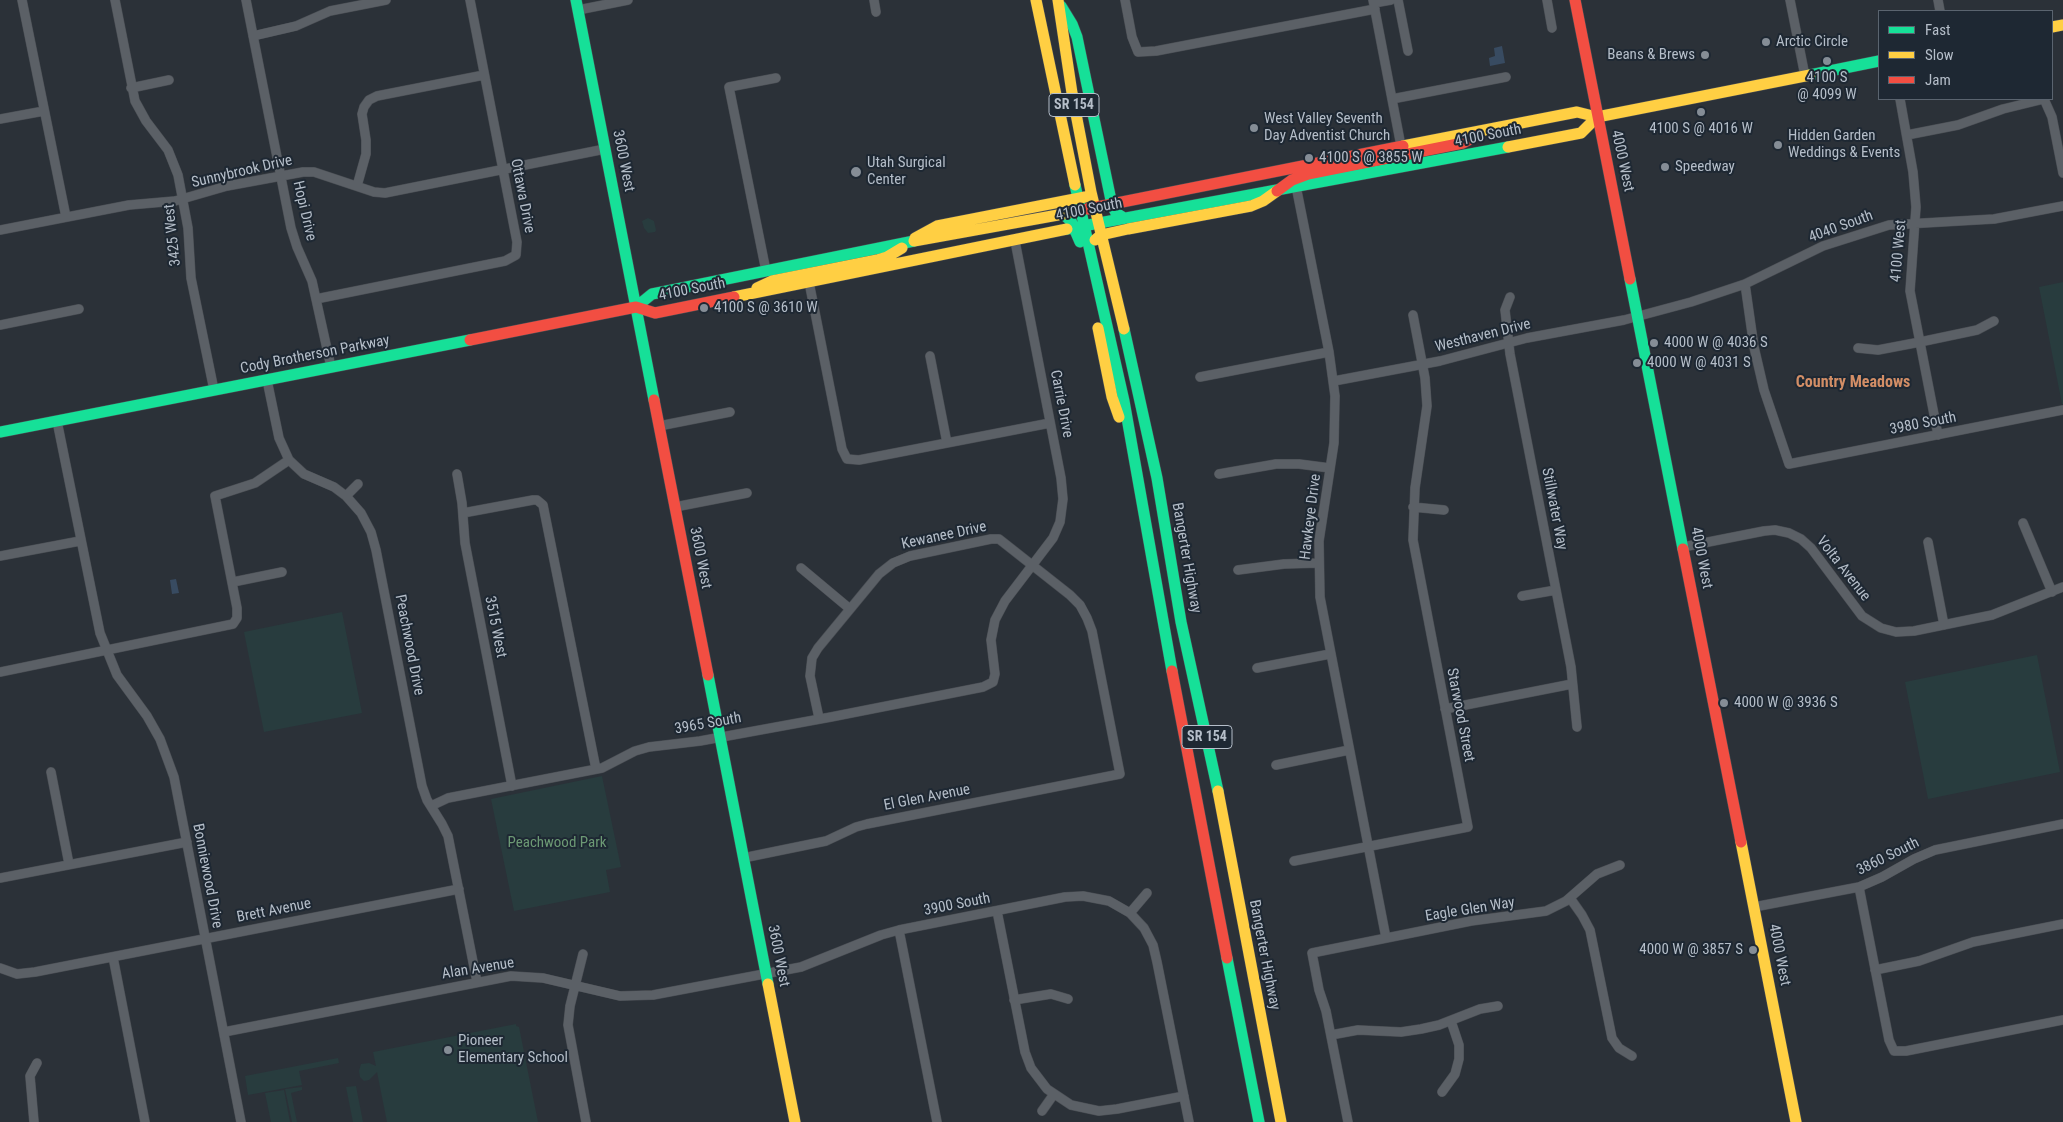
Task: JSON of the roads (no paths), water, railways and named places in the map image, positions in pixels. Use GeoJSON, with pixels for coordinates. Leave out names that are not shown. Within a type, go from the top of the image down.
{"type":"FeatureCollection","features":[{"type":"Feature","properties":{"kind":"main road","name":"SR 154"},"geometry":{"type":"LineString","coordinates":[[1036,0],[1078,199],[1080,227],[1090,253],[1114,354],[1132,442],[1185,748],[1259,1122]]}},
{"type":"Feature","properties":{"kind":"main road"},"geometry":{"type":"LineString","coordinates":[[1058,0],[1077,37],[1112,204],[1116,213],[1124,218]]}},
{"type":"Feature","properties":{"kind":"main road","name":"Bangerter Highway"},"geometry":{"type":"LineString","coordinates":[[1058,0],[1072,93],[1091,192],[1145,418],[1182,622],[1282,1122]]}},
{"type":"Feature","properties":{"kind":"main road","name":"4000 West"},"geometry":{"type":"LineString","coordinates":[[1575,0],[1796,1122]]}},
{"type":"Feature","properties":{"kind":"main road","name":"3600 West"},"geometry":{"type":"LineString","coordinates":[[577,5],[795,1122]]}},
{"type":"Feature","properties":{"kind":"main road","name":"4100 South"},"geometry":{"type":"LineString","coordinates":[[636,307],[652,294],[960,232],[1080,211],[1577,112],[1597,117],[1878,61]]}},
{"type":"Feature","properties":{"kind":"main road","name":"4100 South"},"geometry":{"type":"LineString","coordinates":[[636,307],[655,313],[1098,223],[1581,133],[1597,117]]}},
{"type":"Feature","properties":{"kind":"main road"},"geometry":{"type":"LineString","coordinates":[[1090,253],[1092,243],[1101,235],[1251,206],[1263,201],[1292,180],[1308,174],[1463,143],[1487,130]]}},
{"type":"Feature","properties":{"kind":"main road"},"geometry":{"type":"LineString","coordinates":[[744,295],[772,280],[887,257],[937,226],[1078,199],[1091,192]]}},
{"type":"Feature","properties":{"kind":"main road"},"geometry":{"type":"LineString","coordinates":[[1063,214],[1080,227],[1112,397],[1122,424],[1140,452],[1144,462],[1171,608],[1182,622]]}},
{"type":"Feature","properties":{"kind":"main road","name":"Cody Brotherson Parkway"},"geometry":{"type":"LineString","coordinates":[[0,432],[636,307]]}},
{"type":"Feature","properties":{"kind":"street"},"geometry":{"type":"LineString","coordinates":[[22,0],[66,217]]}},
{"type":"Feature","properties":{"kind":"street","name":"3425 West"},"geometry":{"type":"LineString","coordinates":[[114,0],[132,88],[142,114],[164,143],[172,158],[183,199],[188,228],[191,278],[214,390]]}},
{"type":"Feature","properties":{"kind":"street","name":"Hopi Drive"},"geometry":{"type":"LineString","coordinates":[[246,0],[293,235],[310,274],[331,366]]}},
{"type":"Feature","properties":{"kind":"street"},"geometry":{"type":"LineString","coordinates":[[254,36],[296,26],[330,12],[386,0]]}},
{"type":"Feature","properties":{"kind":"street","name":"Ottawa Drive"},"geometry":{"type":"LineString","coordinates":[[316,299],[505,261],[513,258],[517,251],[517,242],[470,0]]}},
{"type":"Feature","properties":{"kind":"street"},"geometry":{"type":"LineString","coordinates":[[577,5],[628,0]]}},
{"type":"Feature","properties":{"kind":"street"},"geometry":{"type":"LineString","coordinates":[[874,0],[876,12]]}},
{"type":"Feature","properties":{"kind":"street"},"geometry":{"type":"LineString","coordinates":[[1125,0],[1132,37],[1138,52],[1156,51],[1391,0]]}},
{"type":"Feature","properties":{"kind":"street"},"geometry":{"type":"LineString","coordinates":[[1398,0],[1408,51]]}},
{"type":"Feature","properties":{"kind":"street"},"geometry":{"type":"LineString","coordinates":[[1547,0],[1552,28]]}},
{"type":"Feature","properties":{"kind":"street"},"geometry":{"type":"LineString","coordinates":[[1790,0],[1805,76]]}},
{"type":"Feature","properties":{"kind":"street"},"geometry":{"type":"LineString","coordinates":[[1374,4],[1401,146]]}},
{"type":"Feature","properties":{"kind":"street"},"geometry":{"type":"LineString","coordinates":[[357,186],[366,154],[362,114],[369,100],[377,96],[484,75]]}},
{"type":"Feature","properties":{"kind":"street"},"geometry":{"type":"LineString","coordinates":[[1392,100],[1506,77]]}},
{"type":"Feature","properties":{"kind":"street"},"geometry":{"type":"LineString","coordinates":[[766,272],[729,87],[776,78]]}},
{"type":"Feature","properties":{"kind":"street"},"geometry":{"type":"LineString","coordinates":[[132,88],[169,80]]}},
{"type":"Feature","properties":{"kind":"street","name":"4100 West"},"geometry":{"type":"LineString","coordinates":[[1900,100],[1915,190],[1916,222],[1910,291],[1938,435]]}},
{"type":"Feature","properties":{"kind":"street"},"geometry":{"type":"LineString","coordinates":[[1907,135],[1958,125],[2003,109],[2040,100]]}},
{"type":"Feature","properties":{"kind":"street"},"geometry":{"type":"LineString","coordinates":[[2044,100],[2052,116],[2063,173]]}},
{"type":"Feature","properties":{"kind":"street"},"geometry":{"type":"LineString","coordinates":[[0,119],[44,111]]}},
{"type":"Feature","properties":{"kind":"street","name":"Sunnybrook Drive"},"geometry":{"type":"LineString","coordinates":[[0,230],[129,205],[183,199],[227,186],[281,175],[311,172],[374,192],[385,193],[605,149]]}},
{"type":"Feature","properties":{"kind":"street","name":"Hawkeye Drive"},"geometry":{"type":"LineString","coordinates":[[1296,186],[1334,381],[1335,420],[1320,534],[1318,564],[1321,607],[1386,938]]}},
{"type":"Feature","properties":{"kind":"street","name":"4040 South"},"geometry":{"type":"LineString","coordinates":[[1638,316],[1699,300],[1745,284],[1823,246],[1889,225],[1994,219],[2063,206]]}},
{"type":"Feature","properties":{"kind":"street","name":"Carrie Drive"},"geometry":{"type":"LineString","coordinates":[[993,682],[995,674],[991,640],[995,620],[1005,601],[1034,566],[1053,538],[1060,522],[1063,506],[1062,485],[1015,241]]}},
{"type":"Feature","properties":{"kind":"street"},"geometry":{"type":"LineString","coordinates":[[809,282],[842,449],[847,459],[859,460],[1050,423]]}},
{"type":"Feature","properties":{"kind":"street","name":"3980 South"},"geometry":{"type":"LineString","coordinates":[[1745,284],[1754,347],[1764,390],[1789,464],[2063,410]]}},
{"type":"Feature","properties":{"kind":"street","name":"Stillwater Way"},"geometry":{"type":"LineString","coordinates":[[1510,297],[1505,310],[1509,343],[1571,667],[1577,727]]}},
{"type":"Feature","properties":{"kind":"street"},"geometry":{"type":"LineString","coordinates":[[0,325],[80,309]]}},
{"type":"Feature","properties":{"kind":"street","name":"Starwood Street"},"geometry":{"type":"LineString","coordinates":[[1368,847],[1468,827],[1416,556],[1413,529],[1413,507],[1427,415],[1423,364],[1414,315]]}},
{"type":"Feature","properties":{"kind":"street","name":"Westhaven Drive"},"geometry":{"type":"LineString","coordinates":[[1334,381],[1423,364],[1509,343],[1638,316]]}},
{"type":"Feature","properties":{"kind":"street"},"geometry":{"type":"LineString","coordinates":[[1858,348],[1878,350],[1920,342],[1977,330],[1994,321]]}},
{"type":"Feature","properties":{"kind":"street"},"geometry":{"type":"LineString","coordinates":[[1200,377],[1329,352]]}},
{"type":"Feature","properties":{"kind":"street"},"geometry":{"type":"LineString","coordinates":[[930,356],[947,443]]}},
{"type":"Feature","properties":{"kind":"street","name":"Peachwood Drive"},"geometry":{"type":"LineString","coordinates":[[267,380],[279,438],[289,460],[304,474],[334,487],[346,496],[365,519],[375,544],[422,786],[448,836],[477,982]]}},
{"type":"Feature","properties":{"kind":"street"},"geometry":{"type":"LineString","coordinates":[[659,426],[730,412]]}},
{"type":"Feature","properties":{"kind":"street","name":"Bonniewood Drive"},"geometry":{"type":"LineString","coordinates":[[57,421],[97,624],[106,650],[120,679],[154,727],[166,752],[174,777],[242,1122]]}},
{"type":"Feature","properties":{"kind":"street"},"geometry":{"type":"LineString","coordinates":[[0,672],[226,626],[236,621],[238,612],[215,496],[259,480],[289,460]]}},
{"type":"Feature","properties":{"kind":"street"},"geometry":{"type":"LineString","coordinates":[[1218,474],[1276,464],[1298,464],[1330,468]]}},
{"type":"Feature","properties":{"kind":"street","name":"3515 West"},"geometry":{"type":"LineString","coordinates":[[457,474],[463,513],[464,543],[512,786]]}},
{"type":"Feature","properties":{"kind":"street"},"geometry":{"type":"LineString","coordinates":[[346,496],[358,484]]}},
{"type":"Feature","properties":{"kind":"street"},"geometry":{"type":"LineString","coordinates":[[675,507],[747,493]]}},
{"type":"Feature","properties":{"kind":"street"},"geometry":{"type":"LineString","coordinates":[[463,513],[528,501],[540,502],[545,512],[596,769]]}},
{"type":"Feature","properties":{"kind":"street"},"geometry":{"type":"LineString","coordinates":[[1413,507],[1444,510]]}},
{"type":"Feature","properties":{"kind":"street"},"geometry":{"type":"LineString","coordinates":[[2023,523],[2052,592]]}},
{"type":"Feature","properties":{"kind":"street","name":"Volta Avenue"},"geometry":{"type":"LineString","coordinates":[[1683,547],[1764,531],[1775,530],[1789,533],[1811,548],[1858,612],[1876,626],[1891,632],[1902,633],[2005,611],[2063,587]]}},
{"type":"Feature","properties":{"kind":"street","name":"Kewanee Drive"},"geometry":{"type":"LineString","coordinates":[[819,718],[810,676],[810,663],[818,648],[883,570],[899,560],[917,554],[996,539],[1003,541],[1075,600],[1087,618],[1092,631],[1120,774]]}},
{"type":"Feature","properties":{"kind":"street"},"geometry":{"type":"LineString","coordinates":[[0,556],[80,541]]}},
{"type":"Feature","properties":{"kind":"street"},"geometry":{"type":"LineString","coordinates":[[1928,542],[1944,625]]}},
{"type":"Feature","properties":{"kind":"street"},"geometry":{"type":"LineString","coordinates":[[1238,570],[1275,564],[1318,564]]}},
{"type":"Feature","properties":{"kind":"street"},"geometry":{"type":"LineString","coordinates":[[801,568],[850,609]]}},
{"type":"Feature","properties":{"kind":"street"},"geometry":{"type":"LineString","coordinates":[[232,582],[282,572]]}},
{"type":"Feature","properties":{"kind":"street"},"geometry":{"type":"LineString","coordinates":[[1522,596],[1556,590]]}},
{"type":"Feature","properties":{"kind":"street"},"geometry":{"type":"LineString","coordinates":[[1256,668],[1330,654]]}},
{"type":"Feature","properties":{"kind":"street","name":"3965 South"},"geometry":{"type":"LineString","coordinates":[[431,806],[444,799],[596,769],[607,766],[644,748],[720,737],[983,687],[993,682]]}},
{"type":"Feature","properties":{"kind":"street"},"geometry":{"type":"LineString","coordinates":[[1445,709],[1572,684]]}},
{"type":"Feature","properties":{"kind":"street"},"geometry":{"type":"LineString","coordinates":[[1276,765],[1349,750]]}},
{"type":"Feature","properties":{"kind":"street"},"geometry":{"type":"LineString","coordinates":[[51,772],[69,864]]}},
{"type":"Feature","properties":{"kind":"street","name":"El Glen Avenue"},"geometry":{"type":"LineString","coordinates":[[743,858],[826,842],[863,825],[1120,774]]}},
{"type":"Feature","properties":{"kind":"street","name":"3860 South"},"geometry":{"type":"LineString","coordinates":[[1754,907],[1859,887],[1882,878],[1907,862],[1935,850],[2063,824]]}},
{"type":"Feature","properties":{"kind":"street"},"geometry":{"type":"LineString","coordinates":[[0,878],[187,842]]}},
{"type":"Feature","properties":{"kind":"street"},"geometry":{"type":"LineString","coordinates":[[1294,861],[1368,847]]}},
{"type":"Feature","properties":{"kind":"street","name":"Eagle Glen Way"},"geometry":{"type":"LineString","coordinates":[[1331,1034],[1312,953],[1477,920],[1535,914],[1552,909],[1570,898],[1590,878],[1620,865]]}},
{"type":"Feature","properties":{"kind":"street"},"geometry":{"type":"LineString","coordinates":[[1859,887],[1889,1040],[1894,1051],[1906,1051],[2063,1020]]}},
{"type":"Feature","properties":{"kind":"street","name":"Brett Avenue"},"geometry":{"type":"LineString","coordinates":[[3,969],[17,974],[29,973],[459,889]]}},
{"type":"Feature","properties":{"kind":"street"},"geometry":{"type":"LineString","coordinates":[[1146,893],[1130,913],[1144,928],[1156,953],[1189,1122]]}},
{"type":"Feature","properties":{"kind":"street","name":"3900 South"},"geometry":{"type":"LineString","coordinates":[[766,974],[814,963],[881,935],[899,930],[1065,898],[1083,896],[1109,902],[1130,913]]}},
{"type":"Feature","properties":{"kind":"street"},"geometry":{"type":"LineString","coordinates":[[1570,898],[1590,930],[1612,1038],[1619,1048],[1632,1056]]}},
{"type":"Feature","properties":{"kind":"street"},"geometry":{"type":"LineString","coordinates":[[997,911],[1028,1060],[1041,1082],[1054,1094],[1072,1105],[1099,1111],[1184,1096]]}},
{"type":"Feature","properties":{"kind":"street"},"geometry":{"type":"LineString","coordinates":[[1875,970],[1919,961],[1987,939],[2063,924]]}},
{"type":"Feature","properties":{"kind":"street"},"geometry":{"type":"LineString","coordinates":[[899,930],[937,1122]]}},
{"type":"Feature","properties":{"kind":"street"},"geometry":{"type":"LineString","coordinates":[[583,954],[568,1025],[586,1122]]}},
{"type":"Feature","properties":{"kind":"street"},"geometry":{"type":"LineString","coordinates":[[113,957],[145,1122]]}},
{"type":"Feature","properties":{"kind":"street","name":"Alan Avenue"},"geometry":{"type":"LineString","coordinates":[[224,1032],[503,977],[528,976],[608,994],[642,996],[766,974]]}},
{"type":"Feature","properties":{"kind":"street"},"geometry":{"type":"LineString","coordinates":[[1014,1000],[1051,994],[1068,999]]}},
{"type":"Feature","properties":{"kind":"street"},"geometry":{"type":"LineString","coordinates":[[1348,1122],[1331,1034],[1363,1030],[1411,1031],[1451,1021],[1475,1010],[1498,1006]]}},
{"type":"Feature","properties":{"kind":"street"},"geometry":{"type":"LineString","coordinates":[[1442,1092],[1454,1077],[1459,1064],[1459,1045],[1451,1021]]}},
{"type":"Feature","properties":{"kind":"street"},"geometry":{"type":"LineString","coordinates":[[34,1122],[30,1076],[37,1063]]}},
{"type":"Feature","properties":{"kind":"street"},"geometry":{"type":"LineString","coordinates":[[1042,1111],[1054,1094]]}},
{"type":"Feature","properties":{"kind":"water"},"geometry":{"type":"Polygon","coordinates":[[[1502,46],[1505,63],[1490,66],[1489,58],[1495,56],[1494,48],[1502,46]]]}},
{"type":"Feature","properties":{"kind":"water"},"geometry":{"type":"Polygon","coordinates":[[[176,579],[179,593],[172,594],[170,580],[176,579]]]}},
{"type":"Feature","properties":{"kind":"place","name":"Arctic Circle"},"geometry":{"type":"Point","coordinates":[1766,42]}},
{"type":"Feature","properties":{"kind":"place","name":"Beans & Brews"},"geometry":{"type":"Point","coordinates":[1705,55]}},
{"type":"Feature","properties":{"kind":"place","name":"4100 S @ 4099 W"},"geometry":{"type":"Point","coordinates":[1827,61]}},
{"type":"Feature","properties":{"kind":"place","name":"4100 S @ 4016 W"},"geometry":{"type":"Point","coordinates":[1701,112]}},
{"type":"Feature","properties":{"kind":"place","name":"West Valley Seventh Day Adventist Church"},"geometry":{"type":"Point","coordinates":[1254,128]}},
{"type":"Feature","properties":{"kind":"place","name":"Hidden Garden Weddings & Events"},"geometry":{"type":"Point","coordinates":[1778,145]}},
{"type":"Feature","properties":{"kind":"place","name":"4100 S @ 3855 W"},"geometry":{"type":"Point","coordinates":[1309,158]}},
{"type":"Feature","properties":{"kind":"place","name":"Speedway"},"geometry":{"type":"Point","coordinates":[1665,167]}},
{"type":"Feature","properties":{"kind":"place","name":"Utah Surgical Center"},"geometry":{"type":"Point","coordinates":[856,172]}},
{"type":"Feature","properties":{"kind":"place","name":"4100 S @ 3610 W"},"geometry":{"type":"Point","coordinates":[704,308]}},
{"type":"Feature","properties":{"kind":"place","name":"4000 W @ 4036 S"},"geometry":{"type":"Point","coordinates":[1654,343]}},
{"type":"Feature","properties":{"kind":"place","name":"4000 W @ 4031 S"},"geometry":{"type":"Point","coordinates":[1637,363]}},
{"type":"Feature","properties":{"kind":"place","name":"4000 W @ 3936 S"},"geometry":{"type":"Point","coordinates":[1724,703]}},
{"type":"Feature","properties":{"kind":"place","name":"4000 W @ 3857 S"},"geometry":{"type":"Point","coordinates":[1753,950]}},
{"type":"Feature","properties":{"kind":"place","name":"Pioneer Elementary School"},"geometry":{"type":"Point","coordinates":[448,1050]}},
{"type":"Feature","properties":{"kind":"district","name":"Country Meadows"},"geometry":{"type":"Point","coordinates":[1853,383]}},
{"type":"Feature","properties":{"kind":"park label","name":"Peachwood Park"},"geometry":{"type":"Point","coordinates":[557,843]}}]}
